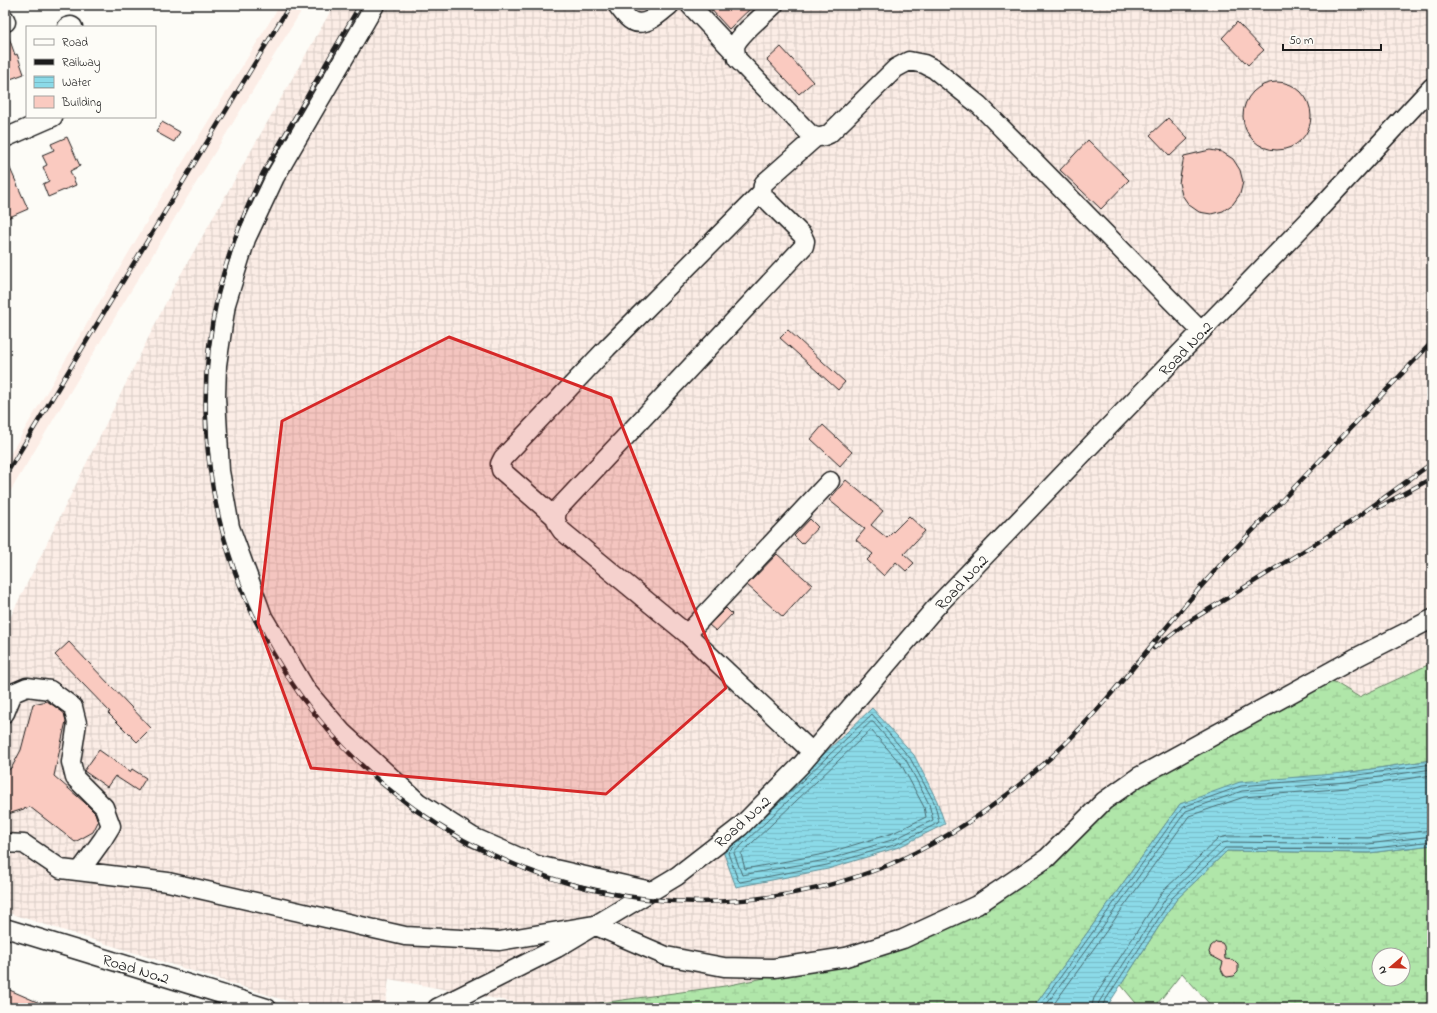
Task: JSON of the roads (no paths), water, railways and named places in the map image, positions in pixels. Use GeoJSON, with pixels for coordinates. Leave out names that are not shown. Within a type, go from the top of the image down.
{"type":"FeatureCollection","features":[{"type":"Feature","properties":{"kind":"street"},"geometry":{"type":"LineString","coordinates":[[375,5],[275,177],[246,239],[226,304],[217,365],[216,397],[220,471],[230,527],[263,617],[307,691],[342,732],[418,802],[473,837],[537,865],[651,891]]}},
{"type":"Feature","properties":{"kind":"street"},"geometry":{"type":"LineString","coordinates":[[617,5],[631,21],[642,24],[650,21],[670,5]]}},
{"type":"Feature","properties":{"kind":"street"},"geometry":{"type":"LineString","coordinates":[[690,5],[735,52],[743,65],[810,134],[816,137],[822,137],[829,134],[896,68],[904,63],[909,61],[915,62],[934,69],[979,105],[1201,331]]}},
{"type":"Feature","properties":{"kind":"street"},"geometry":{"type":"LineString","coordinates":[[735,52],[736,44],[741,37],[774,5]]}},
{"type":"Feature","properties":{"kind":"street","name":"Road No.2"},"geometry":{"type":"LineString","coordinates":[[438,1008],[556,948],[677,876],[740,827],[812,752],[936,607],[1309,220],[1432,87]]}},
{"type":"Feature","properties":{"kind":"street"},"geometry":{"type":"LineString","coordinates":[[5,138],[51,118]]}},
{"type":"Feature","properties":{"kind":"street"},"geometry":{"type":"LineString","coordinates":[[812,752],[687,634],[562,531],[557,524],[555,517],[501,470],[500,464],[503,458],[607,348],[767,183],[816,137]]}},
{"type":"Feature","properties":{"kind":"street"},"geometry":{"type":"LineString","coordinates":[[555,517],[558,510],[804,246],[805,241],[802,235],[765,198],[767,183]]}},
{"type":"Feature","properties":{"kind":"street"},"geometry":{"type":"LineString","coordinates":[[687,634],[830,481]]}},
{"type":"Feature","properties":{"kind":"street"},"geometry":{"type":"LineString","coordinates":[[5,843],[24,844],[61,869],[168,882],[405,936],[499,941],[594,925],[666,956],[724,967],[774,968],[846,958],[903,939],[977,905],[1047,858],[1104,801],[1138,777],[1350,660],[1432,619]]}},
{"type":"Feature","properties":{"kind":"street"},"geometry":{"type":"LineString","coordinates":[[5,712],[13,693],[27,687],[50,690],[73,707],[77,723],[71,762],[75,778],[104,807],[111,826],[80,871]]}},
{"type":"Feature","properties":{"kind":"street","name":"Road No.2"},"geometry":{"type":"LineString","coordinates":[[5,928],[267,1008]]}},
{"type":"Feature","properties":{"kind":"water"},"geometry":{"type":"Polygon","coordinates":[[[872,708],[914,755],[937,801],[945,824],[899,847],[828,869],[736,887],[723,851],[872,708]]]}},
{"type":"Feature","properties":{"kind":"water"},"geometry":{"type":"Polygon","coordinates":[[[1432,760],[1432,845],[1369,853],[1227,851],[1176,900],[1106,1008],[1033,1008],[1180,804],[1240,782],[1345,773],[1432,760]]]}},
{"type":"Feature","properties":{"kind":"railway"},"geometry":{"type":"LineString","coordinates":[[5,476],[290,5]]}},
{"type":"Feature","properties":{"kind":"railway"},"geometry":{"type":"LineString","coordinates":[[360,5],[263,173],[249,202],[227,263],[218,294],[206,394],[213,492],[240,584],[283,670],[342,745],[414,809],[499,858],[594,890],[630,897],[667,901],[704,902],[778,896],[851,879],[886,866],[935,842],[981,814],[1025,781],[1085,724],[1195,593],[1223,562],[1432,342]]}},
{"type":"Feature","properties":{"kind":"railway"},"geometry":{"type":"LineString","coordinates":[[1154,648],[1185,624],[1349,523],[1432,463]]}},
{"type":"Feature","properties":{"kind":"railway"},"geometry":{"type":"LineString","coordinates":[[1379,507],[1432,478]]}}]}
